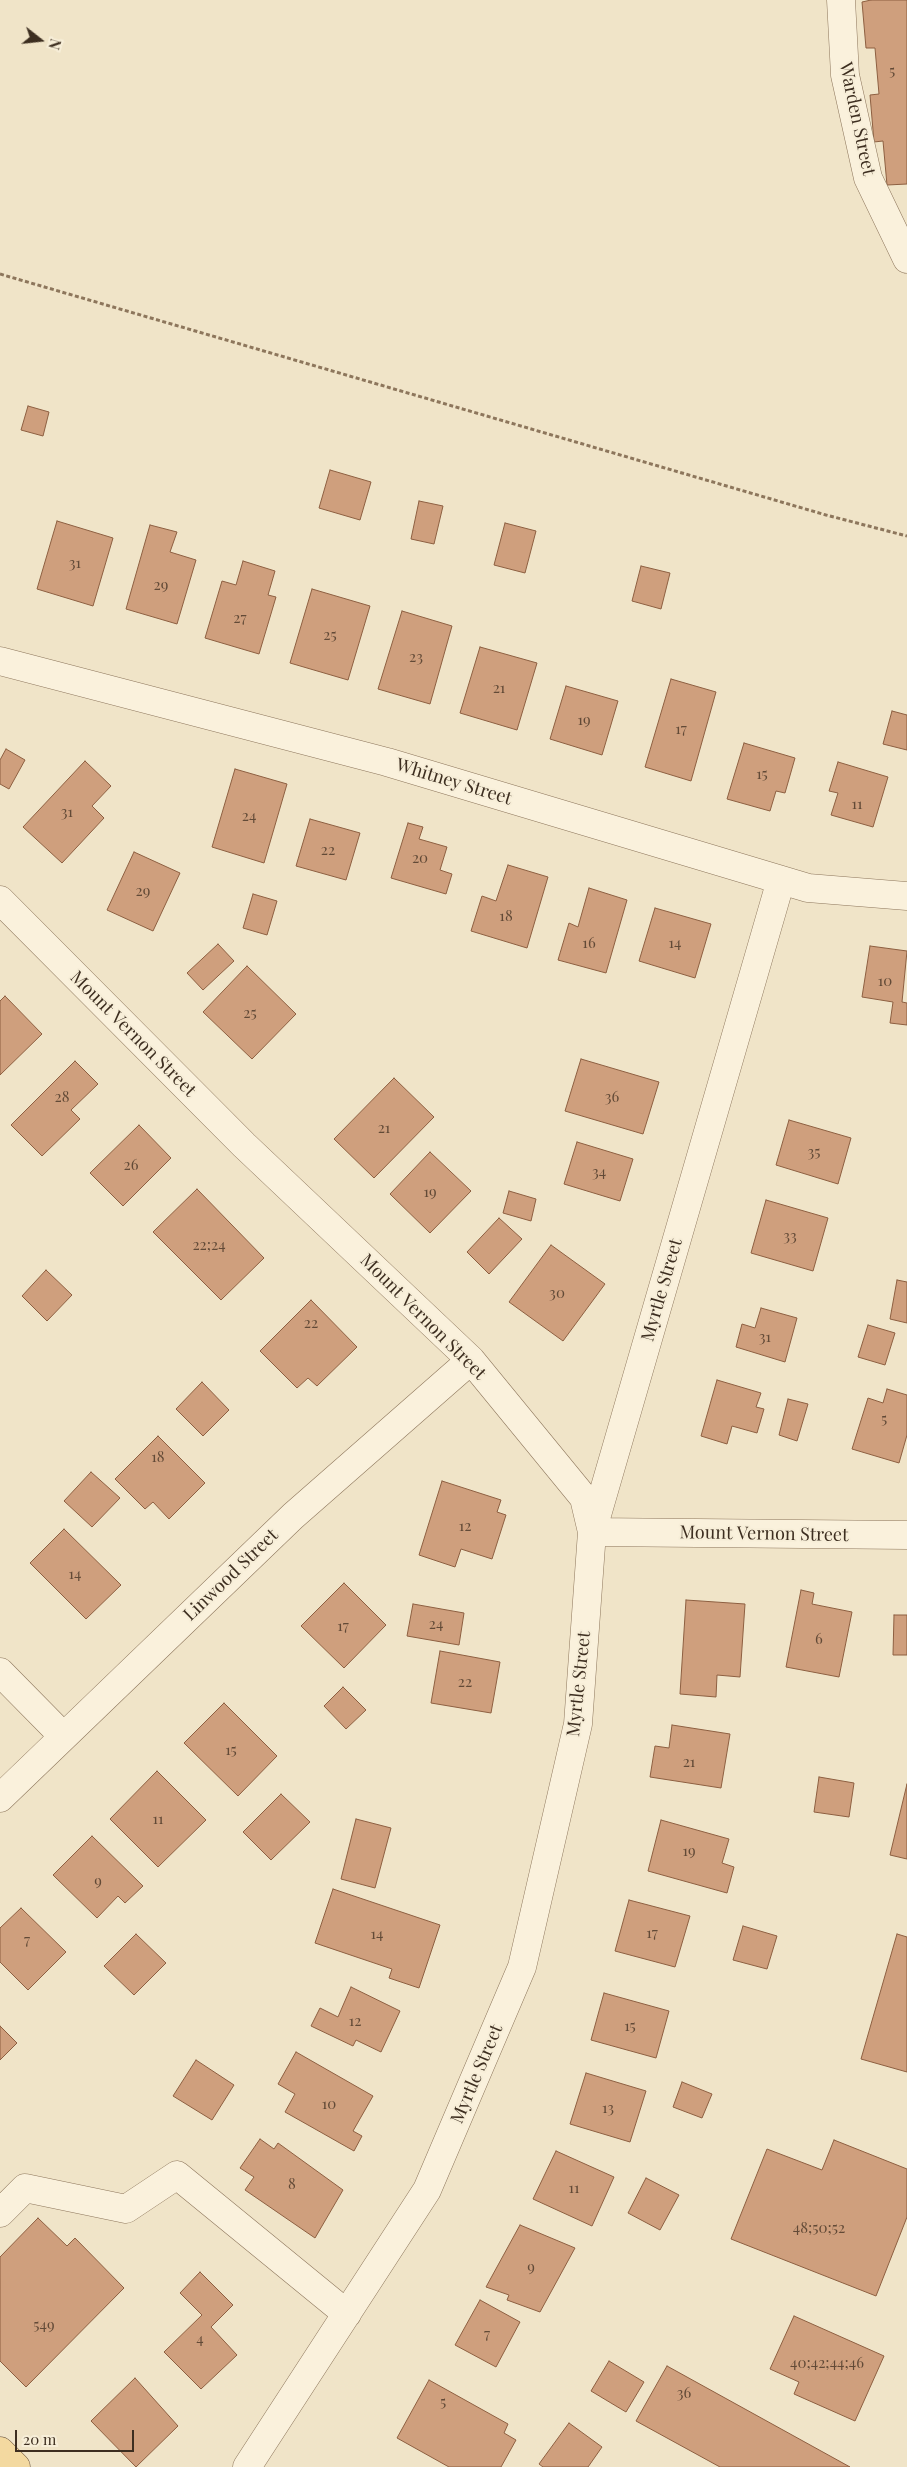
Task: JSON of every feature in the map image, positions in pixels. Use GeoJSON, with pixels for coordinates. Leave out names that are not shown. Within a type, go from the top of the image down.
{"type":"FeatureCollection","features":[{"type":"Feature","properties":{"kind":"main road"},"geometry":{"type":"LineString","coordinates":[[0,2451],[16,2467]]}},
{"type":"Feature","properties":{"kind":"street","name":"Warden Street"},"geometry":{"type":"LineString","coordinates":[[840,0],[845,75],[868,178],[907,259]]}},
{"type":"Feature","properties":{"kind":"street","name":"Whitney Street"},"geometry":{"type":"LineString","coordinates":[[0,661],[387,762],[808,888],[907,896]]}},
{"type":"Feature","properties":{"kind":"street","name":"Myrtle Street"},"geometry":{"type":"LineString","coordinates":[[247,2467],[427,2190],[522,1967],[578,1724],[592,1532],[781,880]]}},
{"type":"Feature","properties":{"kind":"street","name":"Mount Vernon Street"},"geometry":{"type":"LineString","coordinates":[[0,900],[244,1145],[471,1360],[584,1498],[592,1532],[907,1535]]}},
{"type":"Feature","properties":{"kind":"street","name":"Linwood Street"},"geometry":{"type":"LineString","coordinates":[[0,1798],[62,1736],[293,1516],[471,1360]]}},
{"type":"Feature","properties":{"kind":"street"},"geometry":{"type":"LineString","coordinates":[[0,1672],[62,1736]]}},
{"type":"Feature","properties":{"kind":"street"},"geometry":{"type":"LineString","coordinates":[[0,2213],[25,2188],[126,2209],[177,2175],[347,2314]]}},
{"type":"Feature","properties":{"kind":"path"},"geometry":{"type":"LineString","coordinates":[[0,274],[817,513],[907,536]]}},
{"type":"Feature","properties":{"kind":"building"},"geometry":{"type":"Polygon","coordinates":[[[871,0],[907,0],[907,184],[887,185],[883,141],[874,142],[870,95],[879,94],[875,48],[866,48],[862,2],[871,0]]]}},
{"type":"Feature","properties":{"kind":"building"},"geometry":{"type":"Polygon","coordinates":[[[28,406],[49,412],[43,436],[21,430],[28,406]]]}},
{"type":"Feature","properties":{"kind":"building"},"geometry":{"type":"Polygon","coordinates":[[[330,470],[371,482],[360,520],[319,508],[330,470]]]}},
{"type":"Feature","properties":{"kind":"building"},"geometry":{"type":"Polygon","coordinates":[[[419,501],[443,506],[434,544],[411,539],[419,501]]]}},
{"type":"Feature","properties":{"kind":"building"},"geometry":{"type":"Polygon","coordinates":[[[57,521],[113,538],[93,606],[37,589],[57,521]]]}},
{"type":"Feature","properties":{"kind":"building"},"geometry":{"type":"Polygon","coordinates":[[[505,523],[536,531],[525,573],[494,565],[505,523]]]}},
{"type":"Feature","properties":{"kind":"building"},"geometry":{"type":"Polygon","coordinates":[[[150,525],[177,532],[170,552],[196,560],[177,624],[126,609],[150,525]]]}},
{"type":"Feature","properties":{"kind":"building"},"geometry":{"type":"Polygon","coordinates":[[[243,561],[275,571],[268,595],[276,597],[259,654],[205,638],[222,581],[236,585],[243,561]]]}},
{"type":"Feature","properties":{"kind":"building"},"geometry":{"type":"Polygon","coordinates":[[[641,566],[670,573],[661,609],[632,601],[641,566]]]}},
{"type":"Feature","properties":{"kind":"building"},"geometry":{"type":"Polygon","coordinates":[[[312,589],[370,606],[348,680],[290,663],[312,589]]]}},
{"type":"Feature","properties":{"kind":"building"},"geometry":{"type":"Polygon","coordinates":[[[402,611],[452,626],[430,704],[378,689],[402,611]]]}},
{"type":"Feature","properties":{"kind":"building"},"geometry":{"type":"Polygon","coordinates":[[[480,647],[537,663],[517,730],[460,713],[480,647]]]}},
{"type":"Feature","properties":{"kind":"building"},"geometry":{"type":"Polygon","coordinates":[[[671,679],[716,692],[691,781],[645,767],[671,679]]]}},
{"type":"Feature","properties":{"kind":"building"},"geometry":{"type":"Polygon","coordinates":[[[566,686],[618,701],[602,755],[550,739],[566,686]]]}},
{"type":"Feature","properties":{"kind":"building"},"geometry":{"type":"Polygon","coordinates":[[[892,711],[907,715],[907,750],[883,744],[892,711]]]}},
{"type":"Feature","properties":{"kind":"building"},"geometry":{"type":"Polygon","coordinates":[[[744,743],[795,758],[785,793],[776,791],[770,811],[727,799],[744,743]]]}},
{"type":"Feature","properties":{"kind":"building"},"geometry":{"type":"Polygon","coordinates":[[[6,749],[25,760],[9,789],[0,784],[0,760],[6,749]]]}},
{"type":"Feature","properties":{"kind":"building"},"geometry":{"type":"Polygon","coordinates":[[[85,761],[111,786],[92,806],[104,818],[62,863],[23,827],[85,761]]]}},
{"type":"Feature","properties":{"kind":"building"},"geometry":{"type":"Polygon","coordinates":[[[838,762],[888,777],[873,827],[831,815],[838,793],[829,791],[838,762]]]}},
{"type":"Feature","properties":{"kind":"building"},"geometry":{"type":"Polygon","coordinates":[[[235,769],[287,784],[264,863],[212,847],[235,769]]]}},
{"type":"Feature","properties":{"kind":"building"},"geometry":{"type":"Polygon","coordinates":[[[310,819],[360,833],[346,880],[296,866],[310,819]]]}},
{"type":"Feature","properties":{"kind":"building"},"geometry":{"type":"Polygon","coordinates":[[[408,823],[423,827],[419,839],[447,847],[440,870],[452,874],[446,894],[391,878],[408,823]]]}},
{"type":"Feature","properties":{"kind":"building"},"geometry":{"type":"Polygon","coordinates":[[[134,852],[180,873],[153,931],[107,910],[134,852]]]}},
{"type":"Feature","properties":{"kind":"building"},"geometry":{"type":"Polygon","coordinates":[[[508,865],[548,877],[527,948],[471,931],[482,896],[496,901],[508,865]]]}},
{"type":"Feature","properties":{"kind":"building"},"geometry":{"type":"Polygon","coordinates":[[[589,888],[627,900],[606,973],[558,960],[569,923],[578,927],[589,888]]]}},
{"type":"Feature","properties":{"kind":"building"},"geometry":{"type":"Polygon","coordinates":[[[253,894],[277,901],[267,935],[243,928],[253,894]]]}},
{"type":"Feature","properties":{"kind":"building"},"geometry":{"type":"Polygon","coordinates":[[[655,908],[711,924],[695,978],[639,961],[655,908]]]}},
{"type":"Feature","properties":{"kind":"building"},"geometry":{"type":"Polygon","coordinates":[[[218,944],[234,961],[203,990],[187,973],[218,944]]]}},
{"type":"Feature","properties":{"kind":"building"},"geometry":{"type":"Polygon","coordinates":[[[870,946],[907,951],[902,1002],[907,1003],[907,1025],[890,1023],[893,1002],[862,997],[870,946]]]}},
{"type":"Feature","properties":{"kind":"building"},"geometry":{"type":"Polygon","coordinates":[[[247,966],[296,1014],[252,1059],[203,1012],[247,966]]]}},
{"type":"Feature","properties":{"kind":"building"},"geometry":{"type":"Polygon","coordinates":[[[5,996],[42,1034],[0,1075],[0,1001],[5,996]]]}},
{"type":"Feature","properties":{"kind":"building"},"geometry":{"type":"Polygon","coordinates":[[[581,1059],[659,1082],[643,1134],[565,1111],[581,1059]]]}},
{"type":"Feature","properties":{"kind":"building"},"geometry":{"type":"Polygon","coordinates":[[[75,1061],[98,1084],[71,1110],[80,1119],[42,1156],[11,1125],[75,1061]]]}},
{"type":"Feature","properties":{"kind":"building"},"geometry":{"type":"Polygon","coordinates":[[[394,1078],[434,1117],[374,1178],[334,1139],[394,1078]]]}},
{"type":"Feature","properties":{"kind":"building"},"geometry":{"type":"Polygon","coordinates":[[[789,1120],[851,1138],[838,1184],[776,1165],[789,1120]]]}},
{"type":"Feature","properties":{"kind":"building"},"geometry":{"type":"Polygon","coordinates":[[[139,1125],[171,1158],[123,1206],[90,1173],[139,1125]]]}},
{"type":"Feature","properties":{"kind":"building"},"geometry":{"type":"Polygon","coordinates":[[[577,1142],[633,1159],[620,1201],[564,1184],[577,1142]]]}},
{"type":"Feature","properties":{"kind":"building"},"geometry":{"type":"Polygon","coordinates":[[[430,1152],[471,1191],[430,1233],[390,1194],[430,1152]]]}},
{"type":"Feature","properties":{"kind":"building"},"geometry":{"type":"Polygon","coordinates":[[[197,1189],[264,1258],[221,1300],[153,1232],[197,1189]]]}},
{"type":"Feature","properties":{"kind":"building"},"geometry":{"type":"Polygon","coordinates":[[[509,1191],[536,1199],[531,1221],[503,1213],[509,1191]]]}},
{"type":"Feature","properties":{"kind":"building"},"geometry":{"type":"Polygon","coordinates":[[[766,1200],[828,1218],[813,1271],[751,1253],[766,1200]]]}},
{"type":"Feature","properties":{"kind":"building"},"geometry":{"type":"Polygon","coordinates":[[[499,1218],[522,1239],[489,1274],[467,1252],[499,1218]]]}},
{"type":"Feature","properties":{"kind":"building"},"geometry":{"type":"Polygon","coordinates":[[[551,1245],[605,1284],[563,1341],[509,1302],[551,1245]]]}},
{"type":"Feature","properties":{"kind":"building"},"geometry":{"type":"Polygon","coordinates":[[[46,1270],[72,1295],[47,1321],[22,1296],[46,1270]]]}},
{"type":"Feature","properties":{"kind":"building"},"geometry":{"type":"Polygon","coordinates":[[[897,1280],[907,1282],[907,1323],[890,1319],[897,1280]]]}},
{"type":"Feature","properties":{"kind":"building"},"geometry":{"type":"Polygon","coordinates":[[[311,1300],[357,1347],[317,1386],[308,1378],[297,1388],[260,1351],[311,1300]]]}},
{"type":"Feature","properties":{"kind":"building"},"geometry":{"type":"Polygon","coordinates":[[[761,1308],[797,1318],[785,1362],[736,1347],[742,1324],[755,1328],[761,1308]]]}},
{"type":"Feature","properties":{"kind":"building"},"geometry":{"type":"Polygon","coordinates":[[[868,1325],[895,1333],[885,1365],[858,1357],[868,1325]]]}},
{"type":"Feature","properties":{"kind":"building"},"geometry":{"type":"Polygon","coordinates":[[[717,1380],[761,1393],[756,1407],[764,1409],[757,1433],[732,1426],[727,1444],[701,1436],[717,1380]]]}},
{"type":"Feature","properties":{"kind":"building"},"geometry":{"type":"Polygon","coordinates":[[[202,1382],[229,1410],[203,1436],[176,1409],[202,1382]]]}},
{"type":"Feature","properties":{"kind":"building"},"geometry":{"type":"Polygon","coordinates":[[[887,1389],[907,1395],[907,1435],[899,1463],[852,1449],[868,1398],[883,1403],[887,1389]]]}},
{"type":"Feature","properties":{"kind":"building"},"geometry":{"type":"Polygon","coordinates":[[[788,1399],[808,1404],[797,1441],[779,1435],[788,1399]]]}},
{"type":"Feature","properties":{"kind":"building"},"geometry":{"type":"Polygon","coordinates":[[[158,1436],[205,1483],[169,1519],[153,1502],[145,1509],[115,1479],[158,1436]]]}},
{"type":"Feature","properties":{"kind":"building"},"geometry":{"type":"Polygon","coordinates":[[[91,1472],[120,1498],[92,1527],[64,1501],[91,1472]]]}},
{"type":"Feature","properties":{"kind":"building"},"geometry":{"type":"Polygon","coordinates":[[[442,1481],[501,1500],[497,1512],[506,1515],[492,1559],[461,1549],[455,1567],[419,1555],[442,1481]]]}},
{"type":"Feature","properties":{"kind":"building"},"geometry":{"type":"Polygon","coordinates":[[[64,1529],[121,1585],[86,1619],[30,1563],[64,1529]]]}},
{"type":"Feature","properties":{"kind":"building"},"geometry":{"type":"Polygon","coordinates":[[[344,1583],[386,1625],[344,1668],[301,1626],[344,1583]]]}},
{"type":"Feature","properties":{"kind":"building"},"geometry":{"type":"Polygon","coordinates":[[[801,1590],[814,1593],[812,1604],[852,1612],[839,1677],[786,1667],[801,1590]]]}},
{"type":"Feature","properties":{"kind":"building"},"geometry":{"type":"Polygon","coordinates":[[[686,1600],[745,1604],[740,1677],[717,1675],[716,1697],[680,1694],[686,1600]]]}},
{"type":"Feature","properties":{"kind":"building"},"geometry":{"type":"Polygon","coordinates":[[[413,1604],[464,1613],[459,1645],[407,1636],[413,1604]]]}},
{"type":"Feature","properties":{"kind":"building"},"geometry":{"type":"Polygon","coordinates":[[[894,1615],[907,1615],[907,1655],[893,1655],[894,1615]]]}},
{"type":"Feature","properties":{"kind":"building"},"geometry":{"type":"Polygon","coordinates":[[[440,1651],[500,1662],[491,1713],[431,1703],[440,1651]]]}},
{"type":"Feature","properties":{"kind":"building"},"geometry":{"type":"Polygon","coordinates":[[[343,1687],[366,1710],[346,1729],[324,1706],[343,1687]]]}},
{"type":"Feature","properties":{"kind":"building"},"geometry":{"type":"Polygon","coordinates":[[[224,1703],[277,1756],[238,1796],[184,1743],[224,1703]]]}},
{"type":"Feature","properties":{"kind":"building"},"geometry":{"type":"Polygon","coordinates":[[[672,1725],[730,1734],[721,1788],[650,1777],[655,1746],[669,1748],[672,1725]]]}},
{"type":"Feature","properties":{"kind":"building"},"geometry":{"type":"Polygon","coordinates":[[[157,1771],[206,1820],[158,1867],[110,1819],[157,1771]]]}},
{"type":"Feature","properties":{"kind":"building"},"geometry":{"type":"Polygon","coordinates":[[[819,1777],[854,1783],[849,1817],[814,1812],[819,1777]]]}},
{"type":"Feature","properties":{"kind":"building"},"geometry":{"type":"Polygon","coordinates":[[[907,1784],[907,1859],[890,1855],[907,1784]]]}},
{"type":"Feature","properties":{"kind":"building"},"geometry":{"type":"Polygon","coordinates":[[[281,1794],[310,1822],[271,1860],[243,1832],[281,1794]]]}},
{"type":"Feature","properties":{"kind":"building"},"geometry":{"type":"Polygon","coordinates":[[[356,1819],[391,1828],[375,1888],[341,1879],[356,1819]]]}},
{"type":"Feature","properties":{"kind":"building"},"geometry":{"type":"Polygon","coordinates":[[[661,1820],[729,1839],[722,1863],[734,1867],[727,1893],[648,1871],[661,1820]]]}},
{"type":"Feature","properties":{"kind":"building"},"geometry":{"type":"Polygon","coordinates":[[[92,1836],[143,1886],[125,1903],[118,1896],[97,1918],[53,1875],[92,1836]]]}},
{"type":"Feature","properties":{"kind":"building"},"geometry":{"type":"Polygon","coordinates":[[[333,1889],[440,1925],[419,1988],[389,1978],[392,1969],[315,1943],[333,1889]]]}},
{"type":"Feature","properties":{"kind":"building"},"geometry":{"type":"Polygon","coordinates":[[[629,1900],[690,1916],[675,1967],[615,1951],[629,1900]]]}},
{"type":"Feature","properties":{"kind":"building"},"geometry":{"type":"Polygon","coordinates":[[[21,1908],[66,1952],[28,1990],[0,1962],[0,1928],[21,1908]]]}},
{"type":"Feature","properties":{"kind":"building"},"geometry":{"type":"Polygon","coordinates":[[[743,1926],[777,1936],[767,1969],[733,1960],[743,1926]]]}},
{"type":"Feature","properties":{"kind":"building"},"geometry":{"type":"Polygon","coordinates":[[[136,1934],[166,1963],[134,1995],[104,1966],[136,1934]]]}},
{"type":"Feature","properties":{"kind":"building"},"geometry":{"type":"Polygon","coordinates":[[[897,1934],[907,1937],[907,2072],[861,2059],[897,1934]]]}},
{"type":"Feature","properties":{"kind":"building"},"geometry":{"type":"Polygon","coordinates":[[[351,1987],[400,2011],[381,2052],[356,2040],[353,2046],[311,2026],[320,2008],[338,2017],[351,1987]]]}},
{"type":"Feature","properties":{"kind":"building"},"geometry":{"type":"Polygon","coordinates":[[[604,1993],[669,2011],[656,2058],[591,2040],[604,1993]]]}},
{"type":"Feature","properties":{"kind":"building"},"geometry":{"type":"Polygon","coordinates":[[[0,2026],[17,2043],[0,2060],[0,2026]]]}},
{"type":"Feature","properties":{"kind":"building"},"geometry":{"type":"Polygon","coordinates":[[[296,2052],[373,2096],[353,2131],[362,2136],[354,2151],[285,2112],[295,2094],[278,2084],[296,2052]]]}},
{"type":"Feature","properties":{"kind":"building"},"geometry":{"type":"Polygon","coordinates":[[[196,2060],[234,2085],[212,2120],[173,2096],[196,2060]]]}},
{"type":"Feature","properties":{"kind":"building"},"geometry":{"type":"Polygon","coordinates":[[[586,2073],[646,2091],[630,2142],[570,2124],[586,2073]]]}},
{"type":"Feature","properties":{"kind":"building"},"geometry":{"type":"Polygon","coordinates":[[[682,2082],[712,2094],[702,2118],[673,2107],[682,2082]]]}},
{"type":"Feature","properties":{"kind":"building"},"geometry":{"type":"Polygon","coordinates":[[[260,2139],[274,2149],[278,2143],[343,2190],[315,2238],[245,2190],[254,2177],[240,2168],[260,2139]]]}},
{"type":"Feature","properties":{"kind":"building"},"geometry":{"type":"Polygon","coordinates":[[[834,2140],[907,2169],[907,2217],[876,2296],[731,2239],[767,2149],[822,2170],[834,2140]]]}},
{"type":"Feature","properties":{"kind":"building"},"geometry":{"type":"Polygon","coordinates":[[[556,2151],[614,2177],[592,2226],[533,2199],[556,2151]]]}},
{"type":"Feature","properties":{"kind":"building"},"geometry":{"type":"Polygon","coordinates":[[[646,2178],[679,2195],[660,2230],[628,2213],[646,2178]]]}},
{"type":"Feature","properties":{"kind":"building"},"geometry":{"type":"Polygon","coordinates":[[[38,2218],[67,2246],[75,2238],[124,2288],[26,2387],[0,2361],[0,2257],[38,2218]]]}},
{"type":"Feature","properties":{"kind":"building"},"geometry":{"type":"Polygon","coordinates":[[[520,2225],[575,2248],[540,2312],[507,2300],[509,2295],[486,2287],[520,2225]]]}},
{"type":"Feature","properties":{"kind":"building"},"geometry":{"type":"Polygon","coordinates":[[[200,2272],[233,2305],[211,2327],[237,2355],[201,2389],[164,2352],[202,2315],[180,2293],[200,2272]]]}},
{"type":"Feature","properties":{"kind":"building"},"geometry":{"type":"Polygon","coordinates":[[[480,2300],[520,2322],[496,2367],[455,2345],[480,2300]]]}},
{"type":"Feature","properties":{"kind":"building"},"geometry":{"type":"Polygon","coordinates":[[[794,2316],[884,2356],[855,2421],[794,2394],[799,2382],[770,2369],[794,2316]]]}},
{"type":"Feature","properties":{"kind":"building"},"geometry":{"type":"Polygon","coordinates":[[[609,2361],[644,2382],[626,2412],[591,2391],[609,2361]]]}},
{"type":"Feature","properties":{"kind":"building"},"geometry":{"type":"Polygon","coordinates":[[[667,2366],[850,2467],[720,2467],[636,2421],[667,2366]]]}},
{"type":"Feature","properties":{"kind":"building"},"geometry":{"type":"Polygon","coordinates":[[[135,2378],[178,2426],[136,2467],[91,2421],[135,2378]]]}},
{"type":"Feature","properties":{"kind":"building"},"geometry":{"type":"Polygon","coordinates":[[[429,2380],[508,2424],[504,2433],[516,2440],[501,2467],[449,2467],[397,2438],[429,2380]]]}},
{"type":"Feature","properties":{"kind":"building"},"geometry":{"type":"Polygon","coordinates":[[[569,2423],[602,2447],[588,2467],[543,2467],[539,2464],[569,2423]]]}}]}
